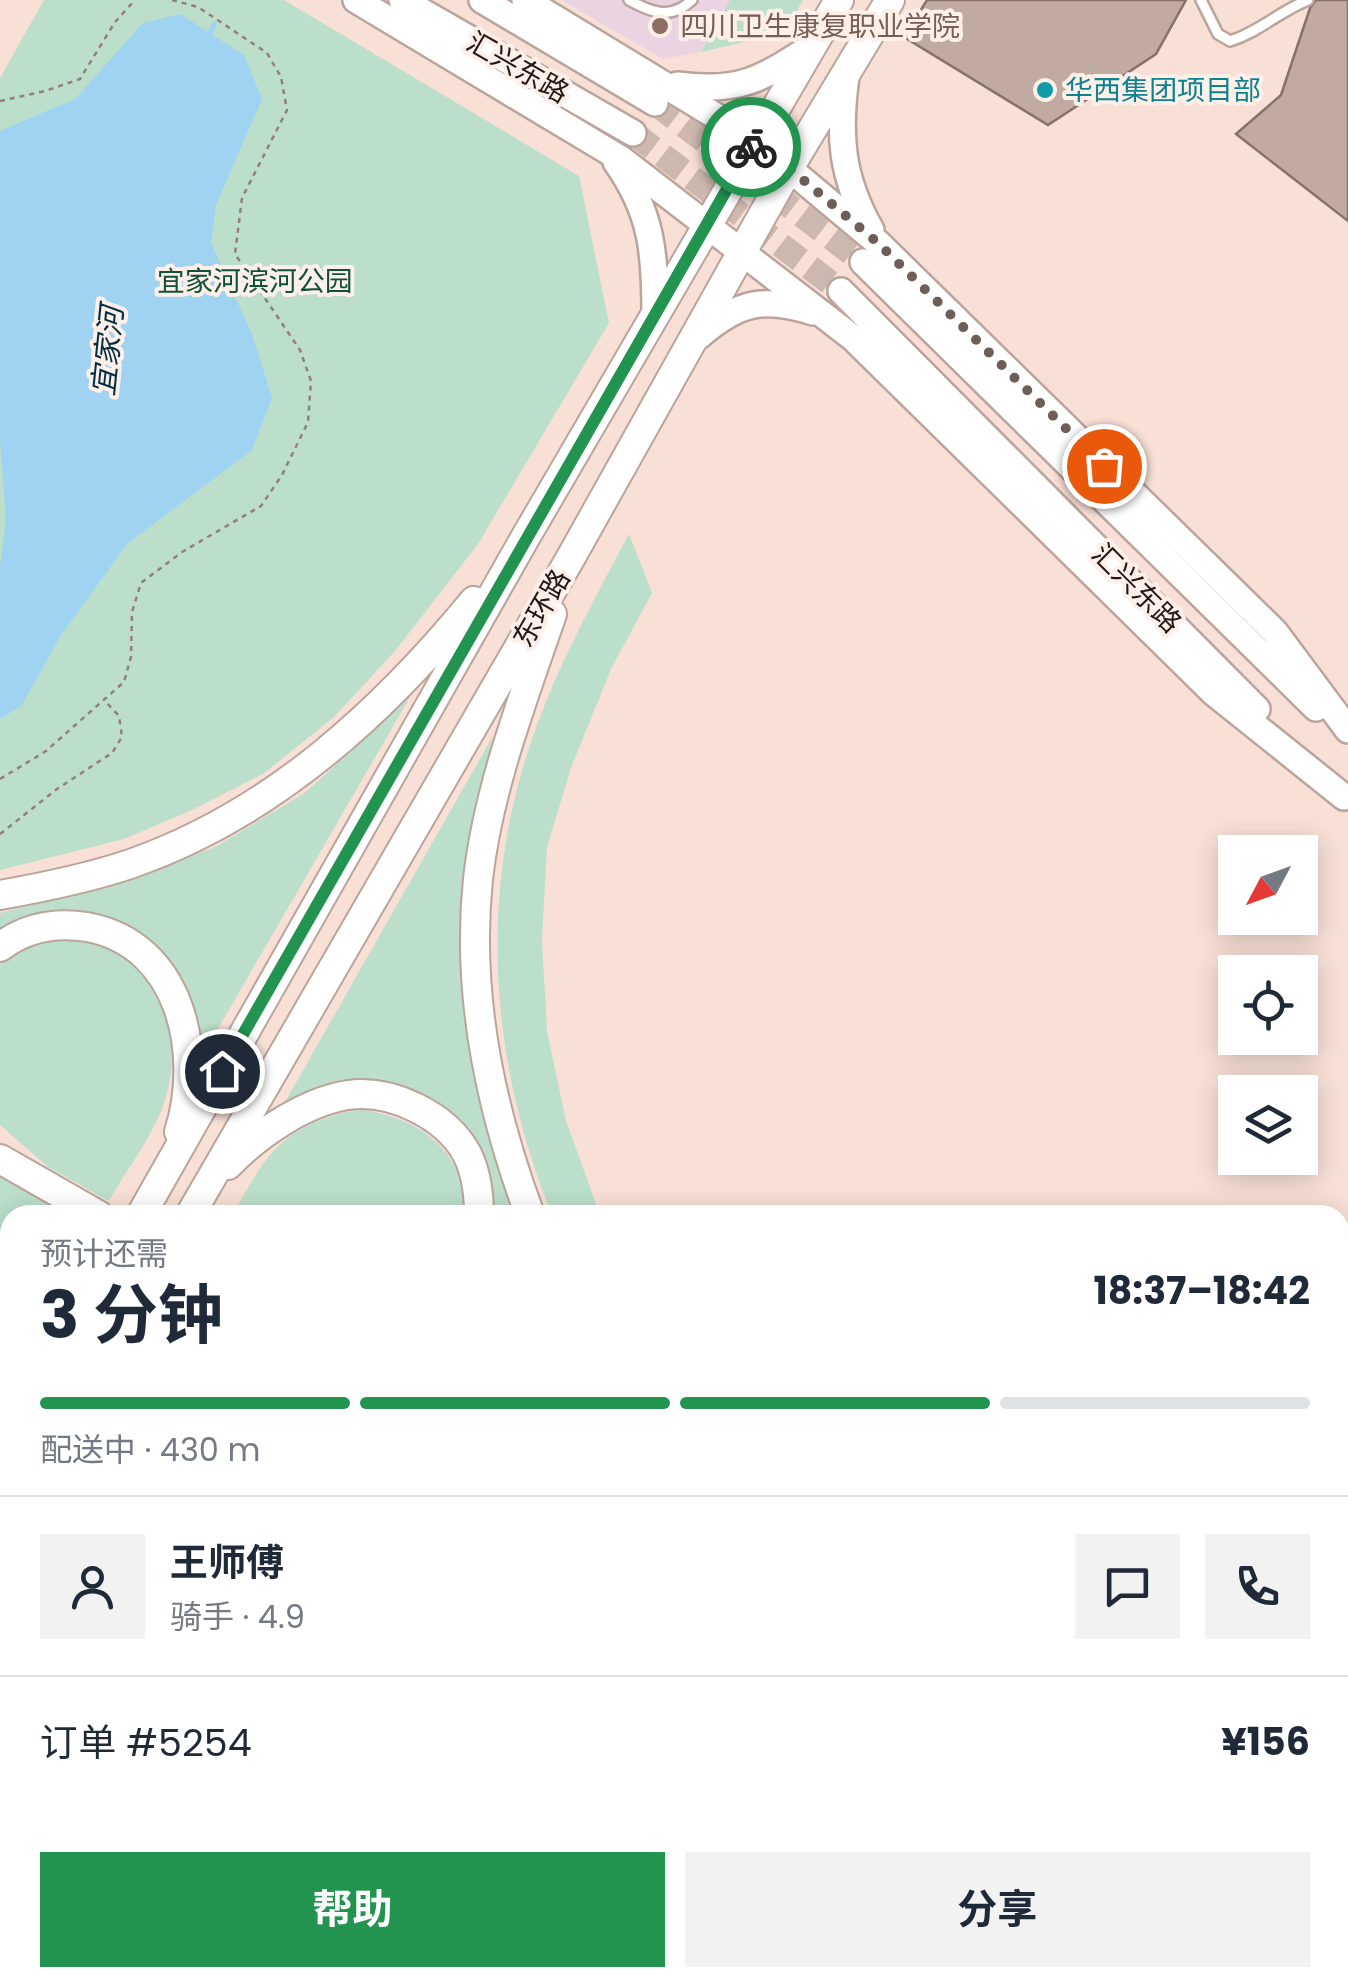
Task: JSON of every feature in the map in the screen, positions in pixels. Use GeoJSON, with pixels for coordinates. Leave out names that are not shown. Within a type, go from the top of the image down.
{"type":"FeatureCollection","features":[{"type":"Feature","properties":{"kind":"highway","name":"东环路"},"geometry":{"type":"LineString","coordinates":[[146,1205],[525,538],[839,0]]}},
{"type":"Feature","properties":{"kind":"highway","name":"东环路"},"geometry":{"type":"LineString","coordinates":[[196,1205],[890,0]]}},
{"type":"Feature","properties":{"kind":"highway"},"geometry":{"type":"LineString","coordinates":[[0,895],[62,884],[134,863],[207,832],[296,778],[368,716],[430,655],[525,538]]}},
{"type":"Feature","properties":{"kind":"highway"},"geometry":{"type":"LineString","coordinates":[[526,1205],[507,1152],[484,1058],[476,962],[478,878],[502,769],[570,559]]}},
{"type":"Feature","properties":{"kind":"highway"},"geometry":{"type":"LineString","coordinates":[[310,914],[349,935]]}},
{"type":"Feature","properties":{"kind":"highway"},"geometry":{"type":"LineString","coordinates":[[0,947],[14,936],[53,924],[80,926],[107,931],[137,947],[162,973],[181,1007],[186,1041],[187,1090],[169,1166]]}},
{"type":"Feature","properties":{"kind":"highway"},"geometry":{"type":"LineString","coordinates":[[206,1187],[265,1133],[313,1106],[347,1095],[372,1096],[422,1110],[446,1128],[467,1154],[479,1205]]}},
{"type":"Feature","properties":{"kind":"highway"},"geometry":{"type":"LineString","coordinates":[[0,1149],[11,1165],[81,1205]]}},
{"type":"Feature","properties":{"kind":"main road"},"geometry":{"type":"LineString","coordinates":[[356,0],[607,150],[852,338],[1214,692],[1346,799]]}},
{"type":"Feature","properties":{"kind":"main road","name":"汇兴东路"},"geometry":{"type":"LineString","coordinates":[[402,0],[633,133]]}},
{"type":"Feature","properties":{"kind":"main road","name":"汇兴东路"},"geometry":{"type":"LineString","coordinates":[[482,0],[661,94]]}},
{"type":"Feature","properties":{"kind":"main road"},"geometry":{"type":"LineString","coordinates":[[526,0],[661,94],[756,140],[790,168],[871,253],[1274,632],[1348,730]]}},
{"type":"Feature","properties":{"kind":"main road"},"geometry":{"type":"LineString","coordinates":[[661,94],[732,88],[767,76],[811,47]]}},
{"type":"Feature","properties":{"kind":"main road"},"geometry":{"type":"LineString","coordinates":[[846,73],[840,120],[843,156],[871,253]]}},
{"type":"Feature","properties":{"kind":"main road"},"geometry":{"type":"LineString","coordinates":[[607,150],[632,185],[648,220],[655,262],[654,316]]}},
{"type":"Feature","properties":{"kind":"main road","name":"汇兴东路"},"geometry":{"type":"LineString","coordinates":[[871,253],[1348,740]]}},
{"type":"Feature","properties":{"kind":"main road","name":"汇兴东路"},"geometry":{"type":"LineString","coordinates":[[841,290],[1346,799]]}},
{"type":"Feature","properties":{"kind":"main road"},"geometry":{"type":"LineString","coordinates":[[692,342],[724,314],[756,303],[787,304],[822,315]]}},
{"type":"Feature","properties":{"kind":"lane"},"geometry":{"type":"LineString","coordinates":[[629,0],[666,14],[692,0]]}},
{"type":"Feature","properties":{"kind":"lane"},"geometry":{"type":"LineString","coordinates":[[1201,0],[1218,34],[1230,40],[1248,35],[1290,7],[1308,0]]}},
{"type":"Feature","properties":{"kind":"path"},"geometry":{"type":"LineString","coordinates":[[0,101],[45,92],[80,78],[115,22],[136,0]]}},
{"type":"Feature","properties":{"kind":"path"},"geometry":{"type":"LineString","coordinates":[[0,780],[46,751],[124,682],[131,657],[132,612],[141,583],[182,552],[261,506],[282,475],[308,422],[311,381],[300,350],[235,254],[242,198],[288,110],[281,77],[267,53],[198,7],[172,0]]}},
{"type":"Feature","properties":{"kind":"path"},"geometry":{"type":"LineString","coordinates":[[0,834],[57,789],[112,754],[122,737],[119,716],[105,701]]}},
{"type":"Feature","properties":{"kind":"shaded area","name":"四川卫生康复职业学院"},"geometry":{"type":"Polygon","coordinates":[[[561,0],[730,0],[701,52],[663,59],[561,0]]]}},
{"type":"Feature","properties":{"kind":"green space","name":"宜家河滨河公园"},"geometry":{"type":"Polygon","coordinates":[[[44,0],[284,0],[579,176],[609,323],[478,544],[395,651],[334,717],[263,774],[194,809],[124,839],[0,870],[0,78],[44,0]]]}},
{"type":"Feature","properties":{"kind":"green space"},"geometry":{"type":"Polygon","coordinates":[[[730,0],[803,0],[784,33],[701,52],[730,0]]]}},
{"type":"Feature","properties":{"kind":"green space"},"geometry":{"type":"Polygon","coordinates":[[[629,534],[652,593],[612,667],[572,765],[547,847],[542,940],[547,1031],[566,1121],[596,1205],[548,1205],[514,1095],[503,1033],[498,972],[499,910],[505,848],[518,786],[546,700],[629,534]]]}},
{"type":"Feature","properties":{"kind":"green space"},"geometry":{"type":"Polygon","coordinates":[[[410,697],[201,1058],[191,1003],[180,978],[147,937],[99,915],[69,914],[0,931],[0,913],[138,878],[217,846],[306,792],[410,697]]]}},
{"type":"Feature","properties":{"kind":"green space"},"geometry":{"type":"Polygon","coordinates":[[[493,736],[463,872],[463,962],[470,1058],[493,1153],[511,1205],[488,1205],[453,1118],[413,1090],[375,1080],[356,1081],[318,1091],[281,1109],[493,736]]]}},
{"type":"Feature","properties":{"kind":"green space"},"geometry":{"type":"Polygon","coordinates":[[[61,937],[97,942],[126,959],[155,989],[170,1025],[172,1065],[163,1106],[109,1201],[48,1167],[0,1125],[0,964],[32,943],[61,937]]]}},
{"type":"Feature","properties":{"kind":"green space"},"geometry":{"type":"Polygon","coordinates":[[[359,1109],[419,1129],[447,1155],[457,1172],[466,1205],[239,1205],[256,1174],[281,1144],[312,1123],[359,1109]]]}},
{"type":"Feature","properties":{"kind":"green space"},"geometry":{"type":"Polygon","coordinates":[[[0,1172],[57,1205],[0,1205],[0,1172]]]}},
{"type":"Feature","properties":{"kind":"water"},"geometry":{"type":"Polygon","coordinates":[[[180,14],[244,55],[262,99],[216,205],[211,243],[253,337],[272,398],[252,450],[127,544],[61,635],[22,705],[0,719],[0,567],[6,520],[0,440],[0,131],[75,99],[143,23],[180,14]]]}},
{"type":"Feature","properties":{"kind":"building","name":"华西集团项目部"},"geometry":{"type":"Polygon","coordinates":[[[927,0],[1186,0],[1156,54],[1048,125],[904,37],[927,0]]]}},
{"type":"Feature","properties":{"kind":"building"},"geometry":{"type":"Polygon","coordinates":[[[1316,0],[1348,0],[1348,221],[1236,134],[1281,95],[1316,0]]]}},
{"type":"Feature","properties":{"kind":"waterway","name":"宜家河"},"geometry":{"type":"LineString","coordinates":[[208,38],[214,24]]}},
{"type":"Feature","properties":{"kind":"tunnel"},"geometry":{"type":"LineString","coordinates":[[655,103],[863,262]]}},
{"type":"Feature","properties":{"kind":"tunnel"},"geometry":{"type":"LineString","coordinates":[[633,133],[841,291]]}},
{"type":"Feature","properties":{"kind":"way so far"},"geometry":{"type":"LineString","coordinates":[[751,147],[756,140],[878,243],[1104,466]]}},
{"type":"Feature","properties":{"kind":"place","name":"四川卫生康复职业学院"},"geometry":{"type":"Point","coordinates":[660,26]}},
{"type":"Feature","properties":{"kind":"place","name":"华西集团项目部"},"geometry":{"type":"Point","coordinates":[1045,90]}},
{"type":"Feature","properties":{"kind":"route"},"geometry":{"type":"LineString","coordinates":[[222,1071],[751,147]]}}]}
